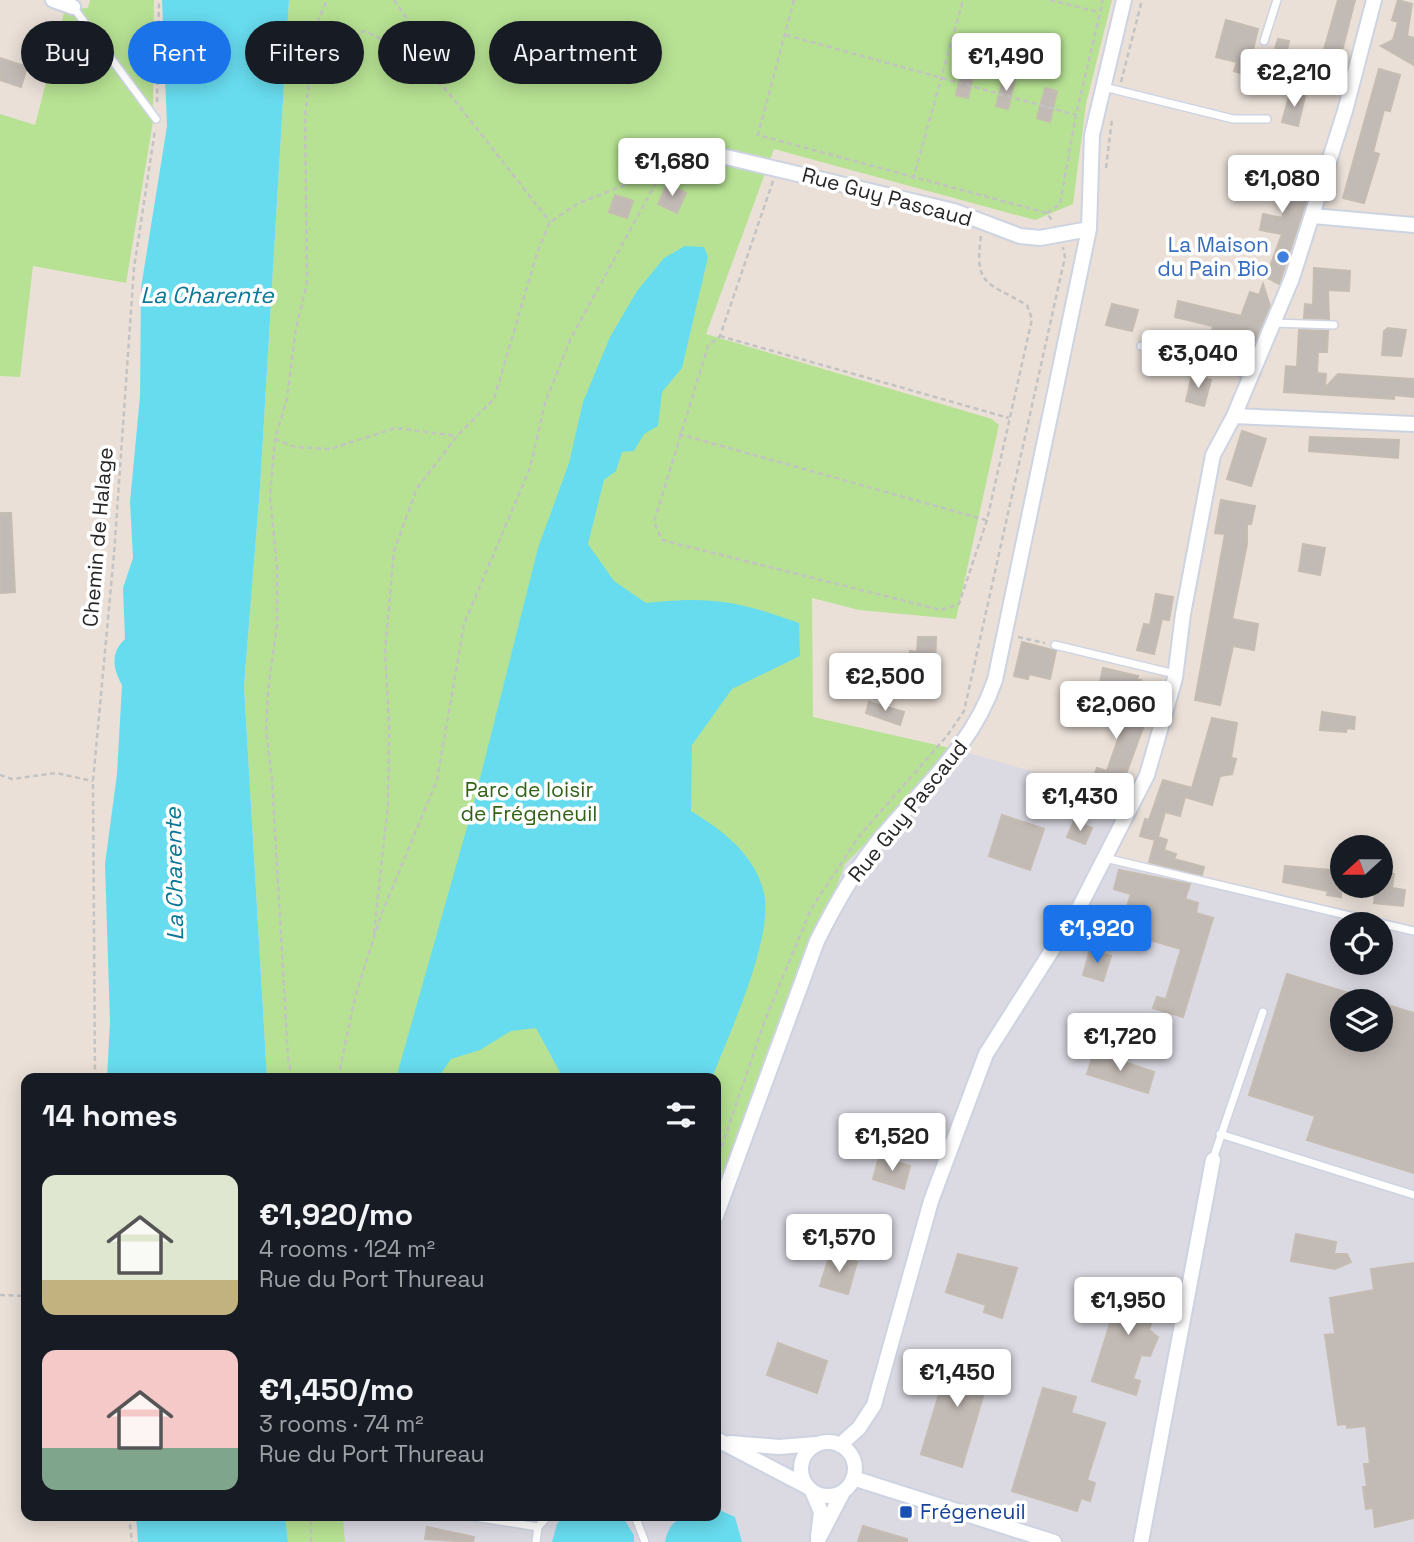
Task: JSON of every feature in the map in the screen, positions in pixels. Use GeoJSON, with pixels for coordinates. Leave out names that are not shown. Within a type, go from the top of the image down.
{"type":"FeatureCollection","features":[{"type":"Feature","properties":{"kind":"street"},"geometry":{"type":"LineString","coordinates":[[52,0],[73,7]]}},
{"type":"Feature","properties":{"kind":"street","name":"Rue Guy Pascaud"},"geometry":{"type":"LineString","coordinates":[[721,1203],[822,931],[853,875],[874,846],[970,737],[988,701],[1007,634],[1089,229],[1092,135],[1124,0]]}},
{"type":"Feature","properties":{"kind":"street"},"geometry":{"type":"LineString","coordinates":[[841,1445],[859,1428],[874,1405],[931,1201],[986,1054],[1080,906],[1147,775],[1175,674],[1183,614],[1213,455],[1234,416],[1273,323],[1313,216],[1374,0]]}},
{"type":"Feature","properties":{"kind":"street","name":"Rue Guy Pascaud"},"geometry":{"type":"LineString","coordinates":[[726,157],[954,211],[1020,236],[1040,238],[1089,229]]}},
{"type":"Feature","properties":{"kind":"street"},"geometry":{"type":"LineString","coordinates":[[1313,216],[1414,225]]}},
{"type":"Feature","properties":{"kind":"street"},"geometry":{"type":"LineString","coordinates":[[1234,416],[1414,424]]}},
{"type":"Feature","properties":{"kind":"street"},"geometry":{"type":"LineString","coordinates":[[1142,1542],[1213,1160]]}},
{"type":"Feature","properties":{"kind":"street"},"geometry":{"type":"LineString","coordinates":[[721,1441],[779,1447],[833,1442],[841,1445],[854,1463],[853,1478],[818,1541]]}},
{"type":"Feature","properties":{"kind":"street"},"geometry":{"type":"LineString","coordinates":[[721,1442],[809,1489],[827,1496],[843,1492]]}},
{"type":"Feature","properties":{"kind":"street"},"geometry":{"type":"LineString","coordinates":[[816,1444],[804,1455],[801,1463],[809,1489],[821,1512],[818,1541]]}},
{"type":"Feature","properties":{"kind":"street"},"geometry":{"type":"LineString","coordinates":[[853,1478],[1054,1542]]}},
{"type":"Feature","properties":{"kind":"lane"},"geometry":{"type":"LineString","coordinates":[[1264,41],[1277,0]]}},
{"type":"Feature","properties":{"kind":"lane"},"geometry":{"type":"LineString","coordinates":[[73,7],[156,119]]}},
{"type":"Feature","properties":{"kind":"lane"},"geometry":{"type":"LineString","coordinates":[[1102,86],[1233,119],[1267,119]]}},
{"type":"Feature","properties":{"kind":"lane"},"geometry":{"type":"LineString","coordinates":[[1273,323],[1334,325]]}},
{"type":"Feature","properties":{"kind":"lane"},"geometry":{"type":"LineString","coordinates":[[1141,346],[1251,375]]}},
{"type":"Feature","properties":{"kind":"lane"},"geometry":{"type":"LineString","coordinates":[[1055,645],[1175,674]]}},
{"type":"Feature","properties":{"kind":"lane"},"geometry":{"type":"LineString","coordinates":[[1104,858],[1414,931]]}},
{"type":"Feature","properties":{"kind":"lane"},"geometry":{"type":"LineString","coordinates":[[1213,1160],[1263,1012]]}},
{"type":"Feature","properties":{"kind":"lane"},"geometry":{"type":"LineString","coordinates":[[1220,1134],[1414,1195]]}},
{"type":"Feature","properties":{"kind":"lane"},"geometry":{"type":"LineString","coordinates":[[500,1521],[538,1527]]}},
{"type":"Feature","properties":{"kind":"lane"},"geometry":{"type":"LineString","coordinates":[[536,1542],[538,1527],[543,1521]]}},
{"type":"Feature","properties":{"kind":"lane"},"geometry":{"type":"LineString","coordinates":[[637,1521],[645,1542]]}},
{"type":"Feature","properties":{"kind":"path","name":"Chemin de Halage"},"geometry":{"type":"LineString","coordinates":[[95,1073],[93,781],[114,554],[134,268],[154,156],[160,47],[159,0]]}},
{"type":"Feature","properties":{"kind":"path"},"geometry":{"type":"LineString","coordinates":[[318,21],[327,0]]}},
{"type":"Feature","properties":{"kind":"path"},"geometry":{"type":"LineString","coordinates":[[394,0],[431,53],[448,92]]}},
{"type":"Feature","properties":{"kind":"path"},"geometry":{"type":"LineString","coordinates":[[721,1148],[765,1020],[811,909],[860,835],[947,736],[964,711],[1065,257],[1061,233],[1047,214],[758,135],[794,0]]}},
{"type":"Feature","properties":{"kind":"path"},"geometry":{"type":"LineString","coordinates":[[913,179],[963,0]]}},
{"type":"Feature","properties":{"kind":"path"},"geometry":{"type":"LineString","coordinates":[[1050,0],[1099,13]]}},
{"type":"Feature","properties":{"kind":"path"},"geometry":{"type":"LineString","coordinates":[[1047,214],[1060,204],[1076,115],[1102,0]]}},
{"type":"Feature","properties":{"kind":"path"},"geometry":{"type":"LineString","coordinates":[[1119,91],[1142,0]]}},
{"type":"Feature","properties":{"kind":"path"},"geometry":{"type":"LineString","coordinates":[[364,31],[403,50],[448,92],[550,222]]}},
{"type":"Feature","properties":{"kind":"path"},"geometry":{"type":"LineString","coordinates":[[785,35],[1076,115]]}},
{"type":"Feature","properties":{"kind":"path"},"geometry":{"type":"LineString","coordinates":[[291,1073],[285,1017],[272,779],[266,730],[268,690],[277,625],[277,569],[270,495],[275,439],[287,398],[296,328],[307,283],[309,238],[304,143],[310,84]]}},
{"type":"Feature","properties":{"kind":"path"},"geometry":{"type":"LineString","coordinates":[[1106,172],[1112,118]]}},
{"type":"Feature","properties":{"kind":"path"},"geometry":{"type":"LineString","coordinates":[[373,943],[388,804],[389,725],[385,650],[394,551],[417,488],[457,436],[494,399],[537,253],[550,222],[579,203],[663,170],[696,145]]}},
{"type":"Feature","properties":{"kind":"path"},"geometry":{"type":"LineString","coordinates":[[777,167],[720,336],[708,346],[679,435],[654,522],[662,540],[941,610],[959,604],[987,520],[1032,319],[1027,305],[986,282],[977,266],[983,223]]}},
{"type":"Feature","properties":{"kind":"path"},"geometry":{"type":"LineString","coordinates":[[339,1073],[355,997],[373,943],[437,780],[464,624],[530,468],[545,403],[572,338],[663,170]]}},
{"type":"Feature","properties":{"kind":"path"},"geometry":{"type":"LineString","coordinates":[[720,336],[1009,418]]}},
{"type":"Feature","properties":{"kind":"path"},"geometry":{"type":"LineString","coordinates":[[275,439],[295,447],[331,449],[396,428],[457,436]]}},
{"type":"Feature","properties":{"kind":"path"},"geometry":{"type":"LineString","coordinates":[[679,435],[987,520]]}},
{"type":"Feature","properties":{"kind":"path"},"geometry":{"type":"LineString","coordinates":[[1007,634],[1055,645]]}},
{"type":"Feature","properties":{"kind":"path"},"geometry":{"type":"LineString","coordinates":[[0,775],[12,779],[56,773],[93,781]]}},
{"type":"Feature","properties":{"kind":"path"},"geometry":{"type":"LineString","coordinates":[[0,1295],[21,1296]]}},
{"type":"Feature","properties":{"kind":"path"},"geometry":{"type":"LineString","coordinates":[[130,1521],[132,1542]]}},
{"type":"Feature","properties":{"kind":"path"},"geometry":{"type":"LineString","coordinates":[[311,1521],[311,1542]]}},
{"type":"Feature","properties":{"kind":"shaded area"},"geometry":{"type":"Polygon","coordinates":[[[959,750],[1136,802],[1105,864],[1344,912],[1330,912],[1330,975],[1393,975],[1393,922],[1414,926],[1414,1542],[345,1542],[343,1521],[721,1521],[721,1165],[845,864],[959,750]]]}},
{"type":"Feature","properties":{"kind":"green space"},"geometry":{"type":"Polygon","coordinates":[[[90,0],[154,0],[154,21],[128,21],[128,84],[153,84],[153,122],[126,283],[33,266],[20,377],[0,376],[0,114],[35,125],[46,84],[114,84],[114,21],[62,21],[65,9],[88,8],[90,0]]]}},
{"type":"Feature","properties":{"kind":"green space","name":"Parc de loisir de Frégeneuil"},"geometry":{"type":"Polygon","coordinates":[[[289,0],[1112,0],[1086,104],[1073,204],[1035,220],[774,149],[706,334],[992,419],[999,425],[956,619],[859,610],[812,598],[813,717],[959,750],[845,864],[721,1191],[721,1073],[267,1073],[244,686],[260,488],[284,84],[364,84],[364,21],[288,21],[289,0]]]}},
{"type":"Feature","properties":{"kind":"green space"},"geometry":{"type":"Polygon","coordinates":[[[286,1521],[343,1521],[345,1542],[288,1542],[286,1521]]]}},
{"type":"Feature","properties":{"kind":"water","name":"La Charente"},"geometry":{"type":"Polygon","coordinates":[[[162,0],[289,0],[288,21],[245,21],[245,84],[284,84],[260,488],[244,686],[267,1073],[107,1073],[110,1022],[105,864],[117,774],[122,685],[114,661],[120,644],[125,639],[123,588],[133,558],[130,502],[140,396],[141,288],[167,126],[165,84],[231,84],[231,21],[163,21],[162,0]]]}},
{"type":"Feature","properties":{"kind":"water"},"geometry":{"type":"Polygon","coordinates":[[[685,246],[704,247],[708,257],[682,368],[662,392],[658,426],[644,434],[634,451],[622,452],[616,471],[604,480],[588,544],[614,581],[646,603],[689,600],[724,602],[799,623],[800,656],[732,689],[692,745],[691,811],[736,844],[753,866],[764,893],[762,935],[748,986],[714,1073],[560,1073],[536,1028],[511,1031],[480,1050],[451,1059],[441,1073],[397,1073],[473,806],[538,548],[569,463],[583,402],[610,337],[637,291],[664,258],[685,246]]]}},
{"type":"Feature","properties":{"kind":"water"},"geometry":{"type":"Polygon","coordinates":[[[721,1511],[735,1517],[742,1542],[665,1542],[672,1525],[677,1521],[721,1521],[721,1511]]]}},
{"type":"Feature","properties":{"kind":"water"},"geometry":{"type":"Polygon","coordinates":[[[136,1521],[286,1521],[288,1542],[138,1542],[136,1521]]]}},
{"type":"Feature","properties":{"kind":"water"},"geometry":{"type":"Polygon","coordinates":[[[559,1521],[625,1521],[634,1535],[634,1542],[552,1542],[559,1521]]]}},
{"type":"Feature","properties":{"kind":"building"},"geometry":{"type":"Polygon","coordinates":[[[1338,0],[1355,0],[1332,90],[1309,84],[1314,62],[1320,64],[1338,0]]]}},
{"type":"Feature","properties":{"kind":"building"},"geometry":{"type":"Polygon","coordinates":[[[1398,0],[1412,4],[1407,36],[1414,38],[1414,65],[1381,46],[1393,40],[1398,22],[1392,20],[1398,0]]]}},
{"type":"Feature","properties":{"kind":"building"},"geometry":{"type":"Polygon","coordinates":[[[1226,20],[1258,29],[1247,75],[1234,71],[1237,62],[1216,57],[1226,20]]]}},
{"type":"Feature","properties":{"kind":"building"},"geometry":{"type":"Polygon","coordinates":[[[1278,39],[1289,41],[1280,83],[1266,80],[1278,39]]]}},
{"type":"Feature","properties":{"kind":"building"},"geometry":{"type":"Polygon","coordinates":[[[0,58],[21,65],[21,87],[0,80],[0,58]]]}},
{"type":"Feature","properties":{"kind":"building"},"geometry":{"type":"Polygon","coordinates":[[[963,65],[975,68],[968,98],[956,95],[963,65]]]}},
{"type":"Feature","properties":{"kind":"building"},"geometry":{"type":"Polygon","coordinates":[[[1379,69],[1400,75],[1390,111],[1384,110],[1373,152],[1379,154],[1364,203],[1343,198],[1379,69]]]}},
{"type":"Feature","properties":{"kind":"building"},"geometry":{"type":"Polygon","coordinates":[[[1004,77],[1015,79],[1008,109],[996,106],[1004,77]]]}},
{"type":"Feature","properties":{"kind":"building"},"geometry":{"type":"Polygon","coordinates":[[[1045,88],[1057,91],[1050,122],[1037,118],[1045,88]]]}},
{"type":"Feature","properties":{"kind":"building"},"geometry":{"type":"Polygon","coordinates":[[[1290,93],[1305,96],[1298,126],[1282,122],[1290,93]]]}},
{"type":"Feature","properties":{"kind":"building"},"geometry":{"type":"Polygon","coordinates":[[[1246,167],[1312,184],[1279,284],[1266,277],[1282,234],[1260,230],[1263,214],[1282,218],[1289,190],[1243,181],[1246,167]]]}},
{"type":"Feature","properties":{"kind":"building"},"geometry":{"type":"Polygon","coordinates":[[[667,184],[686,193],[677,213],[658,204],[667,184]]]}},
{"type":"Feature","properties":{"kind":"building"},"geometry":{"type":"Polygon","coordinates":[[[615,195],[633,201],[627,218],[609,212],[615,195]]]}},
{"type":"Feature","properties":{"kind":"building"},"geometry":{"type":"Polygon","coordinates":[[[1314,268],[1350,271],[1349,291],[1328,290],[1329,319],[1304,318],[1305,304],[1313,305],[1314,268]]]}},
{"type":"Feature","properties":{"kind":"building"},"geometry":{"type":"Polygon","coordinates":[[[1263,284],[1270,306],[1250,353],[1209,344],[1213,326],[1175,317],[1178,301],[1241,316],[1250,292],[1259,295],[1263,284]]]}},
{"type":"Feature","properties":{"kind":"building"},"geometry":{"type":"Polygon","coordinates":[[[1112,304],[1138,310],[1132,331],[1106,325],[1112,304]]]}},
{"type":"Feature","properties":{"kind":"building"},"geometry":{"type":"Polygon","coordinates":[[[1388,328],[1406,330],[1401,356],[1382,355],[1384,331],[1388,328]]]}},
{"type":"Feature","properties":{"kind":"building"},"geometry":{"type":"Polygon","coordinates":[[[1299,330],[1328,331],[1327,352],[1318,352],[1317,373],[1326,374],[1325,388],[1338,374],[1414,379],[1414,397],[1394,395],[1394,399],[1284,392],[1286,366],[1297,367],[1299,330]]]}},
{"type":"Feature","properties":{"kind":"building"},"geometry":{"type":"Polygon","coordinates":[[[1192,375],[1211,380],[1204,406],[1186,401],[1192,375]]]}},
{"type":"Feature","properties":{"kind":"building"},"geometry":{"type":"Polygon","coordinates":[[[1242,431],[1266,439],[1251,486],[1227,479],[1242,431]]]}},
{"type":"Feature","properties":{"kind":"building"},"geometry":{"type":"Polygon","coordinates":[[[1310,437],[1399,440],[1398,458],[1309,451],[1310,437]]]}},
{"type":"Feature","properties":{"kind":"building"},"geometry":{"type":"Polygon","coordinates":[[[1221,500],[1255,506],[1251,524],[1247,524],[1247,544],[1232,619],[1258,624],[1254,650],[1233,646],[1220,705],[1195,700],[1225,534],[1215,533],[1221,500]]]}},
{"type":"Feature","properties":{"kind":"building"},"geometry":{"type":"Polygon","coordinates":[[[0,513],[11,513],[15,592],[0,593],[0,513]]]}},
{"type":"Feature","properties":{"kind":"building"},"geometry":{"type":"Polygon","coordinates":[[[1303,544],[1325,548],[1320,575],[1299,571],[1303,544]]]}},
{"type":"Feature","properties":{"kind":"building"},"geometry":{"type":"Polygon","coordinates":[[[1156,594],[1173,597],[1169,620],[1162,619],[1154,654],[1137,650],[1144,624],[1150,625],[1156,594]]]}},
{"type":"Feature","properties":{"kind":"building"},"geometry":{"type":"Polygon","coordinates":[[[918,637],[936,637],[935,671],[916,670],[917,664],[909,664],[910,651],[917,652],[918,637]]]}},
{"type":"Feature","properties":{"kind":"building"},"geometry":{"type":"Polygon","coordinates":[[[1022,642],[1056,651],[1050,679],[1029,674],[1028,679],[1014,676],[1022,642]]]}},
{"type":"Feature","properties":{"kind":"building"},"geometry":{"type":"Polygon","coordinates":[[[1103,668],[1138,676],[1137,679],[1141,680],[1134,713],[1147,717],[1119,793],[1105,788],[1099,808],[1066,800],[1069,787],[1088,792],[1097,768],[1107,771],[1123,725],[1117,724],[1127,693],[1099,687],[1103,668]]]}},
{"type":"Feature","properties":{"kind":"building"},"geometry":{"type":"Polygon","coordinates":[[[869,702],[904,712],[900,725],[866,713],[869,702]]]}},
{"type":"Feature","properties":{"kind":"building"},"geometry":{"type":"Polygon","coordinates":[[[1322,712],[1355,717],[1354,729],[1347,728],[1346,732],[1320,730],[1322,712]]]}},
{"type":"Feature","properties":{"kind":"building"},"geometry":{"type":"Polygon","coordinates":[[[1212,718],[1237,723],[1231,758],[1236,759],[1232,774],[1220,776],[1212,805],[1185,797],[1180,816],[1165,812],[1158,837],[1167,840],[1164,850],[1176,854],[1174,859],[1204,867],[1202,875],[1149,862],[1155,840],[1140,836],[1145,819],[1149,820],[1163,780],[1192,788],[1212,718]]]}},
{"type":"Feature","properties":{"kind":"building"},"geometry":{"type":"Polygon","coordinates":[[[1002,815],[1044,829],[1030,870],[989,856],[1002,815]]]}},
{"type":"Feature","properties":{"kind":"building"},"geometry":{"type":"Polygon","coordinates":[[[1074,821],[1092,828],[1085,844],[1067,837],[1074,821]]]}},
{"type":"Feature","properties":{"kind":"building"},"geometry":{"type":"Polygon","coordinates":[[[1285,866],[1330,870],[1330,895],[1327,895],[1328,891],[1283,882],[1285,866]]]}},
{"type":"Feature","properties":{"kind":"building"},"geometry":{"type":"Polygon","coordinates":[[[1119,870],[1190,884],[1185,899],[1198,903],[1196,913],[1213,918],[1183,1017],[1153,1008],[1157,997],[1166,999],[1181,949],[1119,931],[1131,894],[1114,889],[1119,870]]]}},
{"type":"Feature","properties":{"kind":"building"},"geometry":{"type":"Polygon","coordinates":[[[1393,888],[1405,890],[1403,906],[1374,903],[1375,898],[1393,898],[1393,888]]]}},
{"type":"Feature","properties":{"kind":"building"},"geometry":{"type":"Polygon","coordinates":[[[1090,950],[1111,956],[1103,981],[1083,975],[1090,950]]]}},
{"type":"Feature","properties":{"kind":"building"},"geometry":{"type":"Polygon","coordinates":[[[1287,974],[1336,989],[1330,989],[1330,1052],[1393,1052],[1393,1007],[1414,1013],[1414,1173],[1307,1140],[1315,1116],[1249,1095],[1287,974]]]}},
{"type":"Feature","properties":{"kind":"building"},"geometry":{"type":"Polygon","coordinates":[[[1094,1052],[1154,1072],[1148,1093],[1087,1074],[1094,1052]]]}},
{"type":"Feature","properties":{"kind":"building"},"geometry":{"type":"Polygon","coordinates":[[[879,1157],[910,1166],[904,1189],[873,1179],[879,1157]]]}},
{"type":"Feature","properties":{"kind":"building"},"geometry":{"type":"Polygon","coordinates":[[[1296,1234],[1336,1242],[1334,1254],[1347,1254],[1351,1262],[1335,1269],[1291,1261],[1296,1234]]]}},
{"type":"Feature","properties":{"kind":"building"},"geometry":{"type":"Polygon","coordinates":[[[830,1254],[857,1262],[848,1294],[820,1286],[830,1254]]]}},
{"type":"Feature","properties":{"kind":"building"},"geometry":{"type":"Polygon","coordinates":[[[958,1254],[1017,1268],[1002,1318],[984,1312],[986,1305],[946,1292],[958,1254]]]}},
{"type":"Feature","properties":{"kind":"building"},"geometry":{"type":"Polygon","coordinates":[[[1414,1263],[1414,1518],[1375,1527],[1373,1508],[1366,1509],[1363,1487],[1367,1487],[1364,1464],[1370,1464],[1366,1426],[1347,1428],[1347,1424],[1338,1425],[1325,1335],[1335,1334],[1330,1298],[1374,1290],[1371,1269],[1414,1263]]]}},
{"type":"Feature","properties":{"kind":"building"},"geometry":{"type":"Polygon","coordinates":[[[1124,1279],[1162,1291],[1149,1330],[1158,1337],[1150,1356],[1141,1355],[1133,1379],[1140,1381],[1136,1395],[1092,1381],[1124,1279]]]}},
{"type":"Feature","properties":{"kind":"building"},"geometry":{"type":"Polygon","coordinates":[[[778,1343],[827,1361],[817,1393],[767,1375],[778,1343]]]}},
{"type":"Feature","properties":{"kind":"building"},"geometry":{"type":"Polygon","coordinates":[[[952,1351],[993,1363],[962,1467],[921,1454],[952,1351]]]}},
{"type":"Feature","properties":{"kind":"building"},"geometry":{"type":"Polygon","coordinates":[[[1043,1388],[1076,1397],[1071,1413],[1105,1423],[1087,1480],[1095,1483],[1090,1501],[1081,1498],[1077,1511],[1012,1491],[1043,1388]]]}},
{"type":"Feature","properties":{"kind":"building"},"geometry":{"type":"Polygon","coordinates":[[[863,1526],[907,1539],[907,1542],[858,1542],[863,1526]]]}},
{"type":"Feature","properties":{"kind":"building"},"geometry":{"type":"Polygon","coordinates":[[[427,1527],[474,1537],[473,1542],[425,1539],[427,1527]]]}},
{"type":"Feature","properties":{"kind":"place","name":"La Maison du Pain Bio"},"geometry":{"type":"Point","coordinates":[1283,257]}},
{"type":"Feature","properties":{"kind":"place","name":"Frégeneuil"},"geometry":{"type":"Point","coordinates":[906,1512]}}]}
